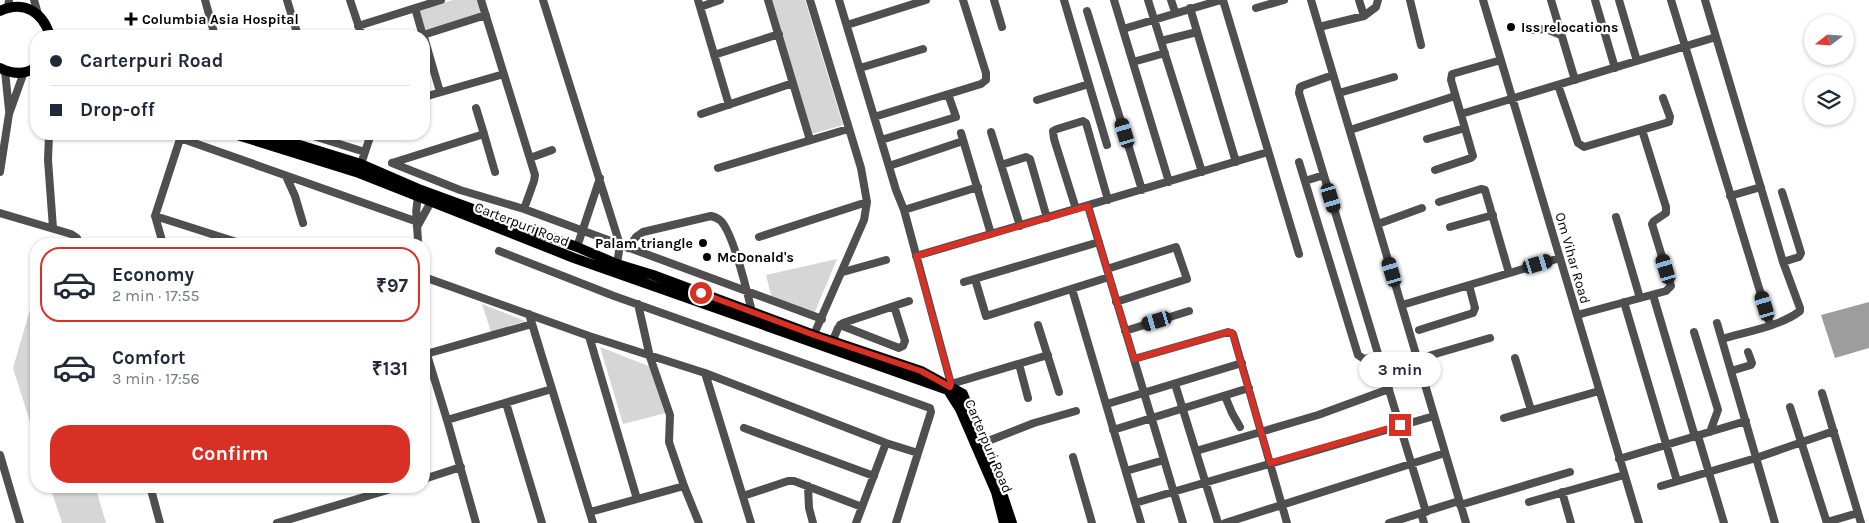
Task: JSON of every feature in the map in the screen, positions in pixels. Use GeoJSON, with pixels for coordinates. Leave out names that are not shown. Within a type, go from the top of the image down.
{"type":"FeatureCollection","features":[{"type":"Feature","properties":{"kind":"main road"},"geometry":{"type":"LineString","coordinates":[[6,6],[24,8],[38,14],[46,23],[48,30]]}},
{"type":"Feature","properties":{"kind":"main road"},"geometry":{"type":"LineString","coordinates":[[3,69],[15,73],[30,69]]}},
{"type":"Feature","properties":{"kind":"main road","name":"Carterpuri Road"},"geometry":{"type":"LineString","coordinates":[[253,140],[358,173],[577,247],[617,264],[653,275],[752,312],[812,339]]}},
{"type":"Feature","properties":{"kind":"main road","name":"Carterpuri Road"},"geometry":{"type":"LineString","coordinates":[[283,140],[361,164],[419,194]]}},
{"type":"Feature","properties":{"kind":"main road","name":"Carterpuri Road"},"geometry":{"type":"LineString","coordinates":[[433,199],[574,258],[950,387],[980,447],[1012,523]]}},
{"type":"Feature","properties":{"kind":"main road","name":"Carterpuri Road"},"geometry":{"type":"LineString","coordinates":[[980,447],[996,492],[1004,523]]}},
{"type":"Feature","properties":{"kind":"street"},"geometry":{"type":"LineString","coordinates":[[34,0],[38,14]]}},
{"type":"Feature","properties":{"kind":"street"},"geometry":{"type":"LineString","coordinates":[[205,0],[213,30]]}},
{"type":"Feature","properties":{"kind":"street"},"geometry":{"type":"LineString","coordinates":[[287,0],[296,30]]}},
{"type":"Feature","properties":{"kind":"street"},"geometry":{"type":"LineString","coordinates":[[350,0],[360,30]]}},
{"type":"Feature","properties":{"kind":"street"},"geometry":{"type":"LineString","coordinates":[[358,26],[441,0]]}},
{"type":"Feature","properties":{"kind":"street"},"geometry":{"type":"LineString","coordinates":[[481,0],[534,175],[534,181],[524,210]]}},
{"type":"Feature","properties":{"kind":"street"},"geometry":{"type":"LineString","coordinates":[[544,0],[600,178],[624,247]]}},
{"type":"Feature","properties":{"kind":"street"},"geometry":{"type":"LineString","coordinates":[[720,0],[699,3],[728,105]]}},
{"type":"Feature","properties":{"kind":"street"},"geometry":{"type":"LineString","coordinates":[[768,0],[810,140]]}},
{"type":"Feature","properties":{"kind":"street"},"geometry":{"type":"LineString","coordinates":[[810,0],[861,168],[867,202],[864,220],[812,339]]}},
{"type":"Feature","properties":{"kind":"street"},"geometry":{"type":"LineString","coordinates":[[839,0],[904,210],[950,387],[1048,355]]}},
{"type":"Feature","properties":{"kind":"street"},"geometry":{"type":"LineString","coordinates":[[847,25],[926,0]]}},
{"type":"Feature","properties":{"kind":"street"},"geometry":{"type":"LineString","coordinates":[[874,117],[981,84],[986,80],[987,77],[963,0]]}},
{"type":"Feature","properties":{"kind":"street"},"geometry":{"type":"LineString","coordinates":[[994,0],[1002,27]]}},
{"type":"Feature","properties":{"kind":"street"},"geometry":{"type":"LineString","coordinates":[[1064,0],[1107,145]]}},
{"type":"Feature","properties":{"kind":"street"},"geometry":{"type":"LineString","coordinates":[[1114,0],[1169,182]]}},
{"type":"Feature","properties":{"kind":"street"},"geometry":{"type":"LineString","coordinates":[[1148,0],[1202,172]]}},
{"type":"Feature","properties":{"kind":"street"},"geometry":{"type":"LineString","coordinates":[[1171,0],[1175,12]]}},
{"type":"Feature","properties":{"kind":"street"},"geometry":{"type":"LineString","coordinates":[[1123,28],[1222,0],[1299,254]]}},
{"type":"Feature","properties":{"kind":"street"},"geometry":{"type":"LineString","coordinates":[[1256,8],[1284,0]]}},
{"type":"Feature","properties":{"kind":"street"},"geometry":{"type":"LineString","coordinates":[[1311,0],[1466,523]]}},
{"type":"Feature","properties":{"kind":"street"},"geometry":{"type":"LineString","coordinates":[[1359,0],[1364,16]]}},
{"type":"Feature","properties":{"kind":"street"},"geometry":{"type":"LineString","coordinates":[[1319,27],[1364,16],[1376,7],[1378,0]]}},
{"type":"Feature","properties":{"kind":"street"},"geometry":{"type":"LineString","coordinates":[[1410,0],[1422,44]]}},
{"type":"Feature","properties":{"kind":"street","name":"Om Vihar Road"},"geometry":{"type":"LineString","coordinates":[[1483,0],[1639,523]]}},
{"type":"Feature","properties":{"kind":"street"},"geometry":{"type":"LineString","coordinates":[[1551,0],[1575,80]]}},
{"type":"Feature","properties":{"kind":"street"},"geometry":{"type":"LineString","coordinates":[[1595,0],[1615,68]]}},
{"type":"Feature","properties":{"kind":"street"},"geometry":{"type":"LineString","coordinates":[[1619,0],[1637,61]]}},
{"type":"Feature","properties":{"kind":"street"},"geometry":{"type":"LineString","coordinates":[[1671,0],[1770,324]]}},
{"type":"Feature","properties":{"kind":"street"},"geometry":{"type":"LineString","coordinates":[[1705,0],[1783,262],[1800,311],[1786,319],[1722,339]]}},
{"type":"Feature","properties":{"kind":"street"},"geometry":{"type":"LineString","coordinates":[[415,8],[422,30]]}},
{"type":"Feature","properties":{"kind":"street"},"geometry":{"type":"LineString","coordinates":[[1190,8],[1236,162]]}},
{"type":"Feature","properties":{"kind":"street"},"geometry":{"type":"LineString","coordinates":[[1087,11],[1142,190]]}},
{"type":"Feature","properties":{"kind":"street"},"geometry":{"type":"LineString","coordinates":[[430,34],[486,15]]}},
{"type":"Feature","properties":{"kind":"street"},"geometry":{"type":"LineString","coordinates":[[1531,30],[1546,29],[1561,35]]}},
{"type":"Feature","properties":{"kind":"street"},"geometry":{"type":"LineString","coordinates":[[1161,41],[1197,32]]}},
{"type":"Feature","properties":{"kind":"street"},"geometry":{"type":"LineString","coordinates":[[714,55],[779,34]]}},
{"type":"Feature","properties":{"kind":"street"},"geometry":{"type":"LineString","coordinates":[[1461,114],[1716,37]]}},
{"type":"Feature","properties":{"kind":"street"},"geometry":{"type":"LineString","coordinates":[[860,68],[923,49]]}},
{"type":"Feature","properties":{"kind":"street"},"geometry":{"type":"LineString","coordinates":[[1133,62],[1164,53]]}},
{"type":"Feature","properties":{"kind":"street"},"geometry":{"type":"LineString","coordinates":[[430,57],[440,92]]}},
{"type":"Feature","properties":{"kind":"street"},"geometry":{"type":"LineString","coordinates":[[1435,170],[1473,156],[1455,96],[1451,80],[1452,74],[1502,60]]}},
{"type":"Feature","properties":{"kind":"street"},"geometry":{"type":"LineString","coordinates":[[3,69],[4,92],[9,114]]}},
{"type":"Feature","properties":{"kind":"street"},"geometry":{"type":"LineString","coordinates":[[0,172],[9,114],[30,73]]}},
{"type":"Feature","properties":{"kind":"street"},"geometry":{"type":"LineString","coordinates":[[430,95],[504,74]]}},
{"type":"Feature","properties":{"kind":"street"},"geometry":{"type":"LineString","coordinates":[[1333,75],[1302,86],[1299,90],[1412,465],[1424,512],[1424,523]]}},
{"type":"Feature","properties":{"kind":"street"},"geometry":{"type":"LineString","coordinates":[[1339,94],[1394,77]]}},
{"type":"Feature","properties":{"kind":"street"},"geometry":{"type":"LineString","coordinates":[[700,114],[793,83]]}},
{"type":"Feature","properties":{"kind":"street"},"geometry":{"type":"LineString","coordinates":[[1037,100],[1089,84]]}},
{"type":"Feature","properties":{"kind":"street"},"geometry":{"type":"LineString","coordinates":[[1558,85],[1578,144],[1584,147],[1669,122],[1670,118],[1663,98]]}},
{"type":"Feature","properties":{"kind":"street"},"geometry":{"type":"LineString","coordinates":[[881,140],[956,117],[948,94]]}},
{"type":"Feature","properties":{"kind":"street"},"geometry":{"type":"LineString","coordinates":[[1350,130],[1455,96]]}},
{"type":"Feature","properties":{"kind":"street"},"geometry":{"type":"LineString","coordinates":[[476,108],[495,172]]}},
{"type":"Feature","properties":{"kind":"street"},"geometry":{"type":"LineString","coordinates":[[1076,209],[1053,134],[1054,130],[1083,121],[1086,123],[1108,200]]}},
{"type":"Feature","properties":{"kind":"street"},"geometry":{"type":"LineString","coordinates":[[718,168],[848,128]]}},
{"type":"Feature","properties":{"kind":"street"},"geometry":{"type":"LineString","coordinates":[[1427,139],[1465,128]]}},
{"type":"Feature","properties":{"kind":"street"},"geometry":{"type":"LineString","coordinates":[[1577,315],[1666,291],[1670,286],[1652,224],[1666,211],[1642,130]]}},
{"type":"Feature","properties":{"kind":"street"},"geometry":{"type":"LineString","coordinates":[[991,132],[1020,226]]}},
{"type":"Feature","properties":{"kind":"street"},"geometry":{"type":"LineString","coordinates":[[392,163],[484,134]]}},
{"type":"Feature","properties":{"kind":"street"},"geometry":{"type":"LineString","coordinates":[[889,166],[962,137],[992,234]]}},
{"type":"Feature","properties":{"kind":"street"},"geometry":{"type":"LineString","coordinates":[[49,140],[48,160],[53,228]]}},
{"type":"Feature","properties":{"kind":"street"},"geometry":{"type":"LineString","coordinates":[[160,238],[154,216],[180,140]]}},
{"type":"Feature","properties":{"kind":"street"},"geometry":{"type":"LineString","coordinates":[[192,140],[416,224]]}},
{"type":"Feature","properties":{"kind":"street"},"geometry":{"type":"LineString","coordinates":[[326,140],[365,152]]}},
{"type":"Feature","properties":{"kind":"street"},"geometry":{"type":"LineString","coordinates":[[361,164],[369,140]]}},
{"type":"Feature","properties":{"kind":"street"},"geometry":{"type":"LineString","coordinates":[[530,158],[552,150]]}},
{"type":"Feature","properties":{"kind":"street"},"geometry":{"type":"LineString","coordinates":[[916,256],[1268,152]]}},
{"type":"Feature","properties":{"kind":"street"},"geometry":{"type":"LineString","coordinates":[[1001,165],[1026,157],[1030,159],[1047,218]]}},
{"type":"Feature","properties":{"kind":"street"},"geometry":{"type":"LineString","coordinates":[[1299,162],[1358,355],[1364,359],[1379,356]]}},
{"type":"Feature","properties":{"kind":"street"},"geometry":{"type":"LineString","coordinates":[[387,176],[392,163]]}},
{"type":"Feature","properties":{"kind":"street"},"geometry":{"type":"LineString","coordinates":[[392,163],[460,190],[583,230],[624,247],[822,319]]}},
{"type":"Feature","properties":{"kind":"street"},"geometry":{"type":"LineString","coordinates":[[1305,181],[1324,175]]}},
{"type":"Feature","properties":{"kind":"street"},"geometry":{"type":"LineString","coordinates":[[286,176],[295,196],[303,223]]}},
{"type":"Feature","properties":{"kind":"street"},"geometry":{"type":"LineString","coordinates":[[577,247],[600,178]]}},
{"type":"Feature","properties":{"kind":"street"},"geometry":{"type":"LineString","coordinates":[[904,210],[978,187]]}},
{"type":"Feature","properties":{"kind":"street"},"geometry":{"type":"LineString","coordinates":[[1730,196],[1761,187]]}},
{"type":"Feature","properties":{"kind":"street"},"geometry":{"type":"LineString","coordinates":[[1439,202],[1483,189],[1487,193],[1509,273]]}},
{"type":"Feature","properties":{"kind":"street"},"geometry":{"type":"LineString","coordinates":[[1782,192],[1801,253],[1798,257],[1783,262]]}},
{"type":"Feature","properties":{"kind":"street"},"geometry":{"type":"LineString","coordinates":[[417,238],[416,224],[419,194]]}},
{"type":"Feature","properties":{"kind":"street"},"geometry":{"type":"LineString","coordinates":[[416,224],[433,199]]}},
{"type":"Feature","properties":{"kind":"street"},"geometry":{"type":"LineString","coordinates":[[759,237],[867,202]]}},
{"type":"Feature","properties":{"kind":"street"},"geometry":{"type":"LineString","coordinates":[[1088,206],[1183,523]]}},
{"type":"Feature","properties":{"kind":"street"},"geometry":{"type":"LineString","coordinates":[[1378,224],[1422,208]]}},
{"type":"Feature","properties":{"kind":"street"},"geometry":{"type":"LineString","coordinates":[[0,213],[53,228],[77,238]]}},
{"type":"Feature","properties":{"kind":"street"},"geometry":{"type":"LineString","coordinates":[[1450,228],[1493,215]]}},
{"type":"Feature","properties":{"kind":"street"},"geometry":{"type":"LineString","coordinates":[[154,216],[224,238]]}},
{"type":"Feature","properties":{"kind":"street"},"geometry":{"type":"LineString","coordinates":[[617,264],[624,247],[643,232],[711,216],[719,219],[726,228],[752,312]]}},
{"type":"Feature","properties":{"kind":"street"},"geometry":{"type":"LineString","coordinates":[[1616,217],[1640,298]]}},
{"type":"Feature","properties":{"kind":"street"},"geometry":{"type":"LineString","coordinates":[[964,282],[1099,242]]}},
{"type":"Feature","properties":{"kind":"street"},"geometry":{"type":"LineString","coordinates":[[975,279],[986,316],[1072,289],[1176,247],[1187,279],[1116,302]]}},
{"type":"Feature","properties":{"kind":"street"},"geometry":{"type":"LineString","coordinates":[[499,251],[638,304],[927,407],[931,412],[896,523]]}},
{"type":"Feature","properties":{"kind":"street"},"geometry":{"type":"LineString","coordinates":[[1402,305],[1560,258]]}},
{"type":"Feature","properties":{"kind":"street"},"geometry":{"type":"LineString","coordinates":[[842,272],[886,260]]}},
{"type":"Feature","properties":{"kind":"street"},"geometry":{"type":"LineString","coordinates":[[430,279],[589,336],[705,374],[886,443],[918,453]]}},
{"type":"Feature","properties":{"kind":"street"},"geometry":{"type":"LineString","coordinates":[[1419,330],[1473,313],[1475,308],[1469,285]]}},
{"type":"Feature","properties":{"kind":"street"},"geometry":{"type":"LineString","coordinates":[[1072,289],[1141,523]]}},
{"type":"Feature","properties":{"kind":"street"},"geometry":{"type":"LineString","coordinates":[[1653,295],[1724,523]]}},
{"type":"Feature","properties":{"kind":"street"},"geometry":{"type":"LineString","coordinates":[[831,345],[840,325],[909,302]]}},
{"type":"Feature","properties":{"kind":"street"},"geometry":{"type":"LineString","coordinates":[[1624,302],[1677,481]]}},
{"type":"Feature","properties":{"kind":"street"},"geometry":{"type":"LineString","coordinates":[[638,304],[650,356],[670,415],[669,442],[699,523]]}},
{"type":"Feature","properties":{"kind":"street"},"geometry":{"type":"LineString","coordinates":[[840,325],[899,348],[903,346],[905,341],[894,306]]}},
{"type":"Feature","properties":{"kind":"street"},"geometry":{"type":"LineString","coordinates":[[1125,331],[1189,311]]}},
{"type":"Feature","properties":{"kind":"street"},"geometry":{"type":"LineString","coordinates":[[529,314],[594,523]]}},
{"type":"Feature","properties":{"kind":"street"},"geometry":{"type":"LineString","coordinates":[[1717,323],[1775,523]]}},
{"type":"Feature","properties":{"kind":"street"},"geometry":{"type":"LineString","coordinates":[[430,353],[532,324]]}},
{"type":"Feature","properties":{"kind":"street"},"geometry":{"type":"LineString","coordinates":[[1038,326],[1059,392]]}},
{"type":"Feature","properties":{"kind":"street"},"geometry":{"type":"LineString","coordinates":[[1134,359],[1230,332],[1233,334],[1287,523]]}},
{"type":"Feature","properties":{"kind":"street"},"geometry":{"type":"LineString","coordinates":[[1694,332],[1718,410],[1710,432]]}},
{"type":"Feature","properties":{"kind":"street"},"geometry":{"type":"LineString","coordinates":[[589,336],[637,499]]}},
{"type":"Feature","properties":{"kind":"street"},"geometry":{"type":"LineString","coordinates":[[1418,358],[1490,338]]}},
{"type":"Feature","properties":{"kind":"street"},"geometry":{"type":"LineString","coordinates":[[1731,371],[1751,365],[1748,352]]}},
{"type":"Feature","properties":{"kind":"street"},"geometry":{"type":"LineString","coordinates":[[1515,358],[1531,410]]}},
{"type":"Feature","properties":{"kind":"street"},"geometry":{"type":"LineString","coordinates":[[1019,364],[1028,398]]}},
{"type":"Feature","properties":{"kind":"street"},"geometry":{"type":"LineString","coordinates":[[1106,404],[1242,364]]}},
{"type":"Feature","properties":{"kind":"street"},"geometry":{"type":"LineString","coordinates":[[430,367],[476,523]]}},
{"type":"Feature","properties":{"kind":"street"},"geometry":{"type":"LineString","coordinates":[[705,374],[751,523]]}},
{"type":"Feature","properties":{"kind":"street"},"geometry":{"type":"LineString","coordinates":[[1175,384],[1218,523]]}},
{"type":"Feature","properties":{"kind":"street"},"geometry":{"type":"LineString","coordinates":[[1114,430],[1249,388]]}},
{"type":"Feature","properties":{"kind":"street"},"geometry":{"type":"LineString","coordinates":[[447,420],[552,389]]}},
{"type":"Feature","properties":{"kind":"street"},"geometry":{"type":"LineString","coordinates":[[1196,451],[1318,415],[1389,389]]}},
{"type":"Feature","properties":{"kind":"street"},"geometry":{"type":"LineString","coordinates":[[1504,418],[1599,391]]}},
{"type":"Feature","properties":{"kind":"street"},"geometry":{"type":"LineString","coordinates":[[1822,393],[1861,523]]}},
{"type":"Feature","properties":{"kind":"street"},"geometry":{"type":"LineString","coordinates":[[1225,396],[1240,427]]}},
{"type":"Feature","properties":{"kind":"street"},"geometry":{"type":"LineString","coordinates":[[506,402],[542,523]]}},
{"type":"Feature","properties":{"kind":"street"},"geometry":{"type":"LineString","coordinates":[[1790,407],[1827,523],[1858,513]]}},
{"type":"Feature","properties":{"kind":"street"},"geometry":{"type":"LineString","coordinates":[[980,447],[1027,426],[1076,411]]}},
{"type":"Feature","properties":{"kind":"street"},"geometry":{"type":"LineString","coordinates":[[1135,503],[1205,481],[1434,416]]}},
{"type":"Feature","properties":{"kind":"street"},"geometry":{"type":"LineString","coordinates":[[1619,459],[1746,421]]}},
{"type":"Feature","properties":{"kind":"street"},"geometry":{"type":"LineString","coordinates":[[744,428],[874,476]]}},
{"type":"Feature","properties":{"kind":"street"},"geometry":{"type":"LineString","coordinates":[[1661,486],[1756,458],[1834,431]]}},
{"type":"Feature","properties":{"kind":"street"},"geometry":{"type":"LineString","coordinates":[[856,523],[886,443]]}},
{"type":"Feature","properties":{"kind":"street"},"geometry":{"type":"LineString","coordinates":[[1225,523],[1245,520],[1281,504],[1412,465],[1445,453]]}},
{"type":"Feature","properties":{"kind":"street"},"geometry":{"type":"LineString","coordinates":[[0,455],[20,523]]}},
{"type":"Feature","properties":{"kind":"street"},"geometry":{"type":"LineString","coordinates":[[1073,457],[1092,523]]}},
{"type":"Feature","properties":{"kind":"street"},"geometry":{"type":"LineString","coordinates":[[1126,471],[1164,460]]}},
{"type":"Feature","properties":{"kind":"street"},"geometry":{"type":"LineString","coordinates":[[430,477],[461,467]]}},
{"type":"Feature","properties":{"kind":"street"},"geometry":{"type":"LineString","coordinates":[[1389,523],[1570,472]]}},
{"type":"Feature","properties":{"kind":"street"},"geometry":{"type":"LineString","coordinates":[[1529,502],[1624,475]]}},
{"type":"Feature","properties":{"kind":"street"},"geometry":{"type":"LineString","coordinates":[[743,496],[788,482],[800,483],[862,507]]}},
{"type":"Feature","properties":{"kind":"street"},"geometry":{"type":"LineString","coordinates":[[590,512],[684,486]]}},
{"type":"Feature","properties":{"kind":"street"},"geometry":{"type":"LineString","coordinates":[[808,486],[809,508],[813,523]]}},
{"type":"Feature","properties":{"kind":"street"},"geometry":{"type":"LineString","coordinates":[[1562,492],[1571,523]]}},
{"type":"Feature","properties":{"kind":"street"},"geometry":{"type":"LineString","coordinates":[[152,493],[160,523]]}},
{"type":"Feature","properties":{"kind":"street"},"geometry":{"type":"LineString","coordinates":[[277,523],[371,493]]}},
{"type":"Feature","properties":{"kind":"shaded area"},"geometry":{"type":"Polygon","coordinates":[[[453,0],[477,0],[481,13],[425,30],[419,10],[453,0]]]}},
{"type":"Feature","properties":{"kind":"shaded area"},"geometry":{"type":"Polygon","coordinates":[[[771,0],[805,0],[843,125],[812,134],[771,0]]]}},
{"type":"Feature","properties":{"kind":"shaded area"},"geometry":{"type":"Polygon","coordinates":[[[837,259],[814,314],[772,299],[766,275],[837,259]]]}},
{"type":"Feature","properties":{"kind":"shaded area"},"geometry":{"type":"Polygon","coordinates":[[[1869,302],[1869,348],[1835,358],[1821,315],[1869,302]]]}},
{"type":"Feature","properties":{"kind":"shaded area"},"geometry":{"type":"Polygon","coordinates":[[[482,304],[525,321],[491,332],[482,304]]]}},
{"type":"Feature","properties":{"kind":"shaded area"},"geometry":{"type":"Polygon","coordinates":[[[30,310],[30,422],[13,368],[30,310]]]}},
{"type":"Feature","properties":{"kind":"shaded area"},"geometry":{"type":"Polygon","coordinates":[[[600,347],[651,367],[666,413],[623,424],[600,347]]]}},
{"type":"Feature","properties":{"kind":"shaded area"},"geometry":{"type":"Polygon","coordinates":[[[52,493],[97,493],[106,523],[62,523],[52,493]]]}},
{"type":"Feature","properties":{"kind":"place","name":"Columbia Asia Hospital"},"geometry":{"type":"Point","coordinates":[131,19]}},
{"type":"Feature","properties":{"kind":"place","name":"Iss relocations"},"geometry":{"type":"Point","coordinates":[1511,27]}},
{"type":"Feature","properties":{"kind":"place","name":"Palam triangle"},"geometry":{"type":"Point","coordinates":[703,243]}},
{"type":"Feature","properties":{"kind":"place","name":"McDonald's"},"geometry":{"type":"Point","coordinates":[707,257]}},
{"type":"Feature","properties":{"kind":"route"},"geometry":{"type":"LineString","coordinates":[[701,293],[814,335],[921,371],[950,387],[951,384],[916,256],[1088,206],[1134,359],[1232,332],[1270,463],[1400,425]]}}]}
